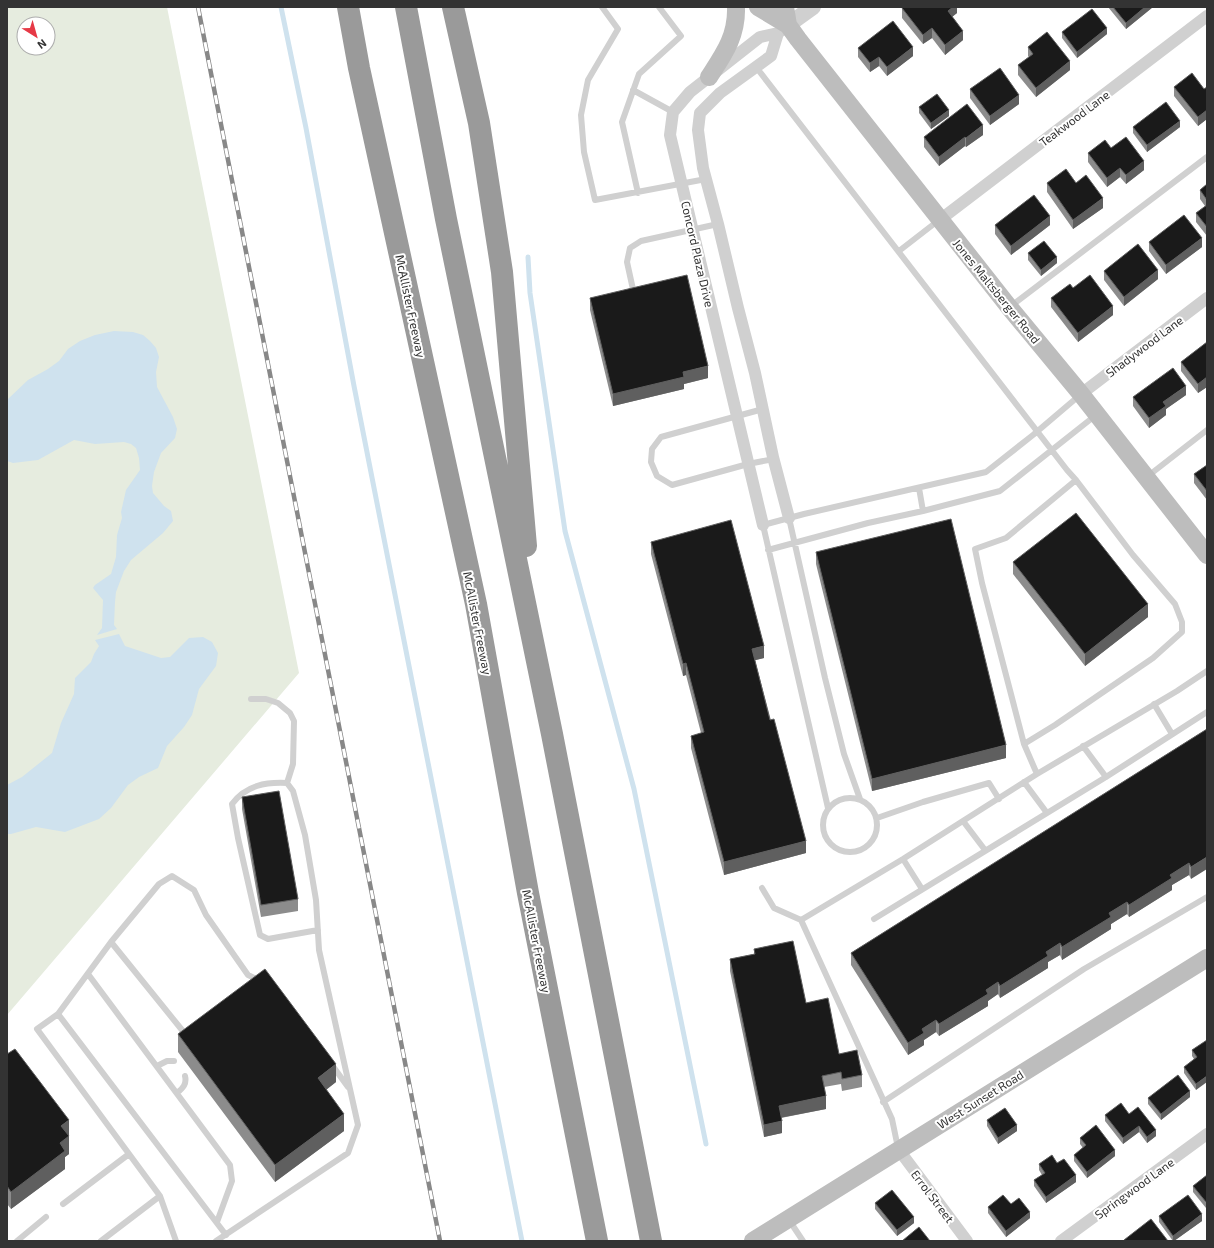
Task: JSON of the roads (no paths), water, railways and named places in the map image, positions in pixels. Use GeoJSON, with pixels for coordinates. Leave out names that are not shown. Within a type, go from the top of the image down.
{"type":"FeatureCollection","features":[{"type":"Feature","properties":{"kind":"highway"},"geometry":{"type":"LineString","coordinates":[[339,7],[359,68]]}},
{"type":"Feature","properties":{"kind":"highway","name":"McAllister Freeway"},"geometry":{"type":"LineString","coordinates":[[348,7],[359,68],[476,604],[528,893],[597,1241]]}},
{"type":"Feature","properties":{"kind":"highway"},"geometry":{"type":"LineString","coordinates":[[406,7],[448,226],[535,651],[649,1233]]}},
{"type":"Feature","properties":{"kind":"highway"},"geometry":{"type":"LineString","coordinates":[[453,7],[479,123],[502,272],[535,651]]}},
{"type":"Feature","properties":{"kind":"main road"},"geometry":{"type":"LineString","coordinates":[[709,77],[727,49],[737,20],[736,7]]}},
{"type":"Feature","properties":{"kind":"main road","name":"Jones Maltsberger Road"},"geometry":{"type":"LineString","coordinates":[[758,7],[783,29],[941,219],[1009,307],[1147,477],[1207,555]]}},
{"type":"Feature","properties":{"kind":"main road","name":"Jones Maltsberger Road"},"geometry":{"type":"LineString","coordinates":[[783,29],[785,7]]}},
{"type":"Feature","properties":{"kind":"main road","name":"West Sunset Road"},"geometry":{"type":"LineString","coordinates":[[753,1241],[1207,958]]}},
{"type":"Feature","properties":{"kind":"street"},"geometry":{"type":"LineString","coordinates":[[673,112],[690,92],[760,37],[783,29],[813,7]]}},
{"type":"Feature","properties":{"kind":"street","name":"Teakwood Lane"},"geometry":{"type":"LineString","coordinates":[[941,219],[1207,16]]}},
{"type":"Feature","properties":{"kind":"street"},"geometry":{"type":"LineString","coordinates":[[783,29],[771,56],[720,94],[700,113],[698,130],[703,168],[718,224],[789,518]]}},
{"type":"Feature","properties":{"kind":"street","name":"Concord Plaza Drive"},"geometry":{"type":"LineString","coordinates":[[673,112],[670,135],[763,525]]}},
{"type":"Feature","properties":{"kind":"street","name":"Shadywood Lane"},"geometry":{"type":"LineString","coordinates":[[1081,394],[1207,298]]}},
{"type":"Feature","properties":{"kind":"street","name":"Springwood Lane"},"geometry":{"type":"LineString","coordinates":[[1061,1241],[1207,1134]]}},
{"type":"Feature","properties":{"kind":"street","name":"Errol Street"},"geometry":{"type":"LineString","coordinates":[[899,1150],[967,1241]]}},
{"type":"Feature","properties":{"kind":"lane"},"geometry":{"type":"LineString","coordinates":[[602,7],[618,29],[588,80],[581,115],[584,152],[595,200],[682,185],[706,179]]}},
{"type":"Feature","properties":{"kind":"lane"},"geometry":{"type":"LineString","coordinates":[[638,193],[622,122],[639,74],[681,36],[659,7]]}},
{"type":"Feature","properties":{"kind":"lane"},"geometry":{"type":"LineString","coordinates":[[756,67],[1133,555],[1175,604],[1182,622],[1182,632],[1153,658],[1055,725],[1024,744]]}},
{"type":"Feature","properties":{"kind":"lane"},"geometry":{"type":"LineString","coordinates":[[633,90],[673,112]]}},
{"type":"Feature","properties":{"kind":"lane"},"geometry":{"type":"LineString","coordinates":[[1009,307],[1207,157]]}},
{"type":"Feature","properties":{"kind":"lane"},"geometry":{"type":"LineString","coordinates":[[899,251],[941,219]]}},
{"type":"Feature","properties":{"kind":"lane"},"geometry":{"type":"LineString","coordinates":[[634,294],[627,262],[630,248],[641,241],[718,224]]}},
{"type":"Feature","properties":{"kind":"lane"},"geometry":{"type":"LineString","coordinates":[[828,808],[822,776],[763,525],[986,472],[1081,394]]}},
{"type":"Feature","properties":{"kind":"lane"},"geometry":{"type":"LineString","coordinates":[[763,409],[661,437],[652,449],[651,462],[657,476],[672,485],[748,464],[774,459]]}},
{"type":"Feature","properties":{"kind":"lane"},"geometry":{"type":"LineString","coordinates":[[768,550],[1000,491],[1097,414]]}},
{"type":"Feature","properties":{"kind":"lane"},"geometry":{"type":"LineString","coordinates":[[1147,477],[1207,430]]}},
{"type":"Feature","properties":{"kind":"lane"},"geometry":{"type":"LineString","coordinates":[[1037,774],[1024,744],[982,583],[975,549],[1006,538],[1076,480]]}},
{"type":"Feature","properties":{"kind":"lane"},"geometry":{"type":"LineString","coordinates":[[918,488],[923,511]]}},
{"type":"Feature","properties":{"kind":"lane"},"geometry":{"type":"LineString","coordinates":[[789,518],[844,754],[860,799]]}},
{"type":"Feature","properties":{"kind":"lane"},"geometry":{"type":"LineString","coordinates":[[801,920],[903,859],[1037,774],[1207,672]]}},
{"type":"Feature","properties":{"kind":"lane"},"geometry":{"type":"LineString","coordinates":[[251,699],[266,699],[278,703],[290,713],[294,721],[293,764],[287,783]]}},
{"type":"Feature","properties":{"kind":"lane"},"geometry":{"type":"LineString","coordinates":[[1154,704],[1172,734]]}},
{"type":"Feature","properties":{"kind":"lane"},"geometry":{"type":"LineString","coordinates":[[874,919],[1106,777],[1207,712]]}},
{"type":"Feature","properties":{"kind":"lane"},"geometry":{"type":"LineString","coordinates":[[1083,746],[1106,777]]}},
{"type":"Feature","properties":{"kind":"lane"},"geometry":{"type":"LineString","coordinates":[[216,1241],[348,1153],[358,1125],[319,950],[318,930],[316,900],[307,841],[293,791],[287,783],[271,782],[258,785],[239,795],[232,804],[238,838],[260,935],[268,939],[318,930]]}},
{"type":"Feature","properties":{"kind":"lane"},"geometry":{"type":"LineString","coordinates":[[1024,782],[1047,813]]}},
{"type":"Feature","properties":{"kind":"lane"},"geometry":{"type":"LineString","coordinates":[[877,818],[923,802],[989,783],[999,799]]}},
{"type":"Feature","properties":{"kind":"lane"},"geometry":{"type":"LineString","coordinates":[[851,797],[860,799],[868,803],[873,810],[877,818],[878,827],[875,836],[862,850],[852,852],[843,851],[834,847],[828,841],[822,824],[824,816],[828,808],[843,798],[851,797]]}},
{"type":"Feature","properties":{"kind":"lane"},"geometry":{"type":"LineString","coordinates":[[963,821],[985,850]]}},
{"type":"Feature","properties":{"kind":"lane"},"geometry":{"type":"LineString","coordinates":[[903,859],[922,889]]}},
{"type":"Feature","properties":{"kind":"lane"},"geometry":{"type":"LineString","coordinates":[[176,1241],[160,1196],[36,1029],[58,1014],[111,942],[159,884],[172,876],[194,890],[206,915],[248,975],[268,984]]}},
{"type":"Feature","properties":{"kind":"lane"},"geometry":{"type":"LineString","coordinates":[[762,888],[774,908],[801,920],[892,1119],[899,1150]]}},
{"type":"Feature","properties":{"kind":"lane"},"geometry":{"type":"LineString","coordinates":[[884,1102],[1084,969],[1207,896]]}},
{"type":"Feature","properties":{"kind":"lane"},"geometry":{"type":"LineString","coordinates":[[111,942],[182,1030]]}},
{"type":"Feature","properties":{"kind":"lane"},"geometry":{"type":"LineString","coordinates":[[88,974],[230,1165],[232,1181],[217,1222]]}},
{"type":"Feature","properties":{"kind":"lane"},"geometry":{"type":"LineString","coordinates":[[58,1014],[226,1235]]}},
{"type":"Feature","properties":{"kind":"lane"},"geometry":{"type":"LineString","coordinates":[[326,1057],[349,1088]]}},
{"type":"Feature","properties":{"kind":"lane"},"geometry":{"type":"LineString","coordinates":[[157,1066],[167,1061],[174,1061]]}},
{"type":"Feature","properties":{"kind":"lane"},"geometry":{"type":"LineString","coordinates":[[177,1093],[185,1084],[185,1076]]}},
{"type":"Feature","properties":{"kind":"lane"},"geometry":{"type":"LineString","coordinates":[[63,1204],[129,1154]]}},
{"type":"Feature","properties":{"kind":"lane"},"geometry":{"type":"LineString","coordinates":[[101,1241],[160,1196]]}},
{"type":"Feature","properties":{"kind":"lane"},"geometry":{"type":"LineString","coordinates":[[17,1241],[46,1217]]}},
{"type":"Feature","properties":{"kind":"lane"},"geometry":{"type":"LineString","coordinates":[[788,1219],[803,1241]]}},
{"type":"Feature","properties":{"kind":"water"},"geometry":{"type":"Polygon","coordinates":[[[114,331],[133,332],[143,335],[156,348],[159,357],[156,372],[157,387],[173,417],[177,429],[175,438],[161,453],[154,472],[152,486],[153,493],[164,506],[171,511],[173,521],[163,533],[131,560],[124,571],[116,592],[114,625],[117,629],[97,635],[102,628],[103,600],[93,588],[111,574],[116,557],[117,535],[122,518],[121,512],[126,490],[140,470],[136,448],[131,444],[124,442],[95,444],[74,440],[38,460],[13,463],[7,461],[7,400],[28,380],[59,361],[68,349],[80,341],[95,335],[114,331]]]}},
{"type":"Feature","properties":{"kind":"water"},"geometry":{"type":"Polygon","coordinates":[[[119,634],[125,646],[161,658],[170,657],[189,638],[203,637],[212,642],[218,653],[216,666],[199,689],[192,715],[184,727],[167,746],[158,768],[139,777],[128,785],[111,808],[99,819],[65,832],[36,827],[7,834],[7,785],[22,777],[52,753],[61,723],[74,694],[75,678],[91,662],[99,646],[95,640],[119,634]]]}},
{"type":"Feature","properties":{"kind":"waterway"},"geometry":{"type":"LineString","coordinates":[[281,7],[306,128],[354,386],[522,1241]]}},
{"type":"Feature","properties":{"kind":"waterway"},"geometry":{"type":"LineString","coordinates":[[528,257],[530,293],[565,531],[634,789],[706,1144]]}},
{"type":"Feature","properties":{"kind":"railway"},"geometry":{"type":"LineString","coordinates":[[198,7],[440,1241]]}}]}
